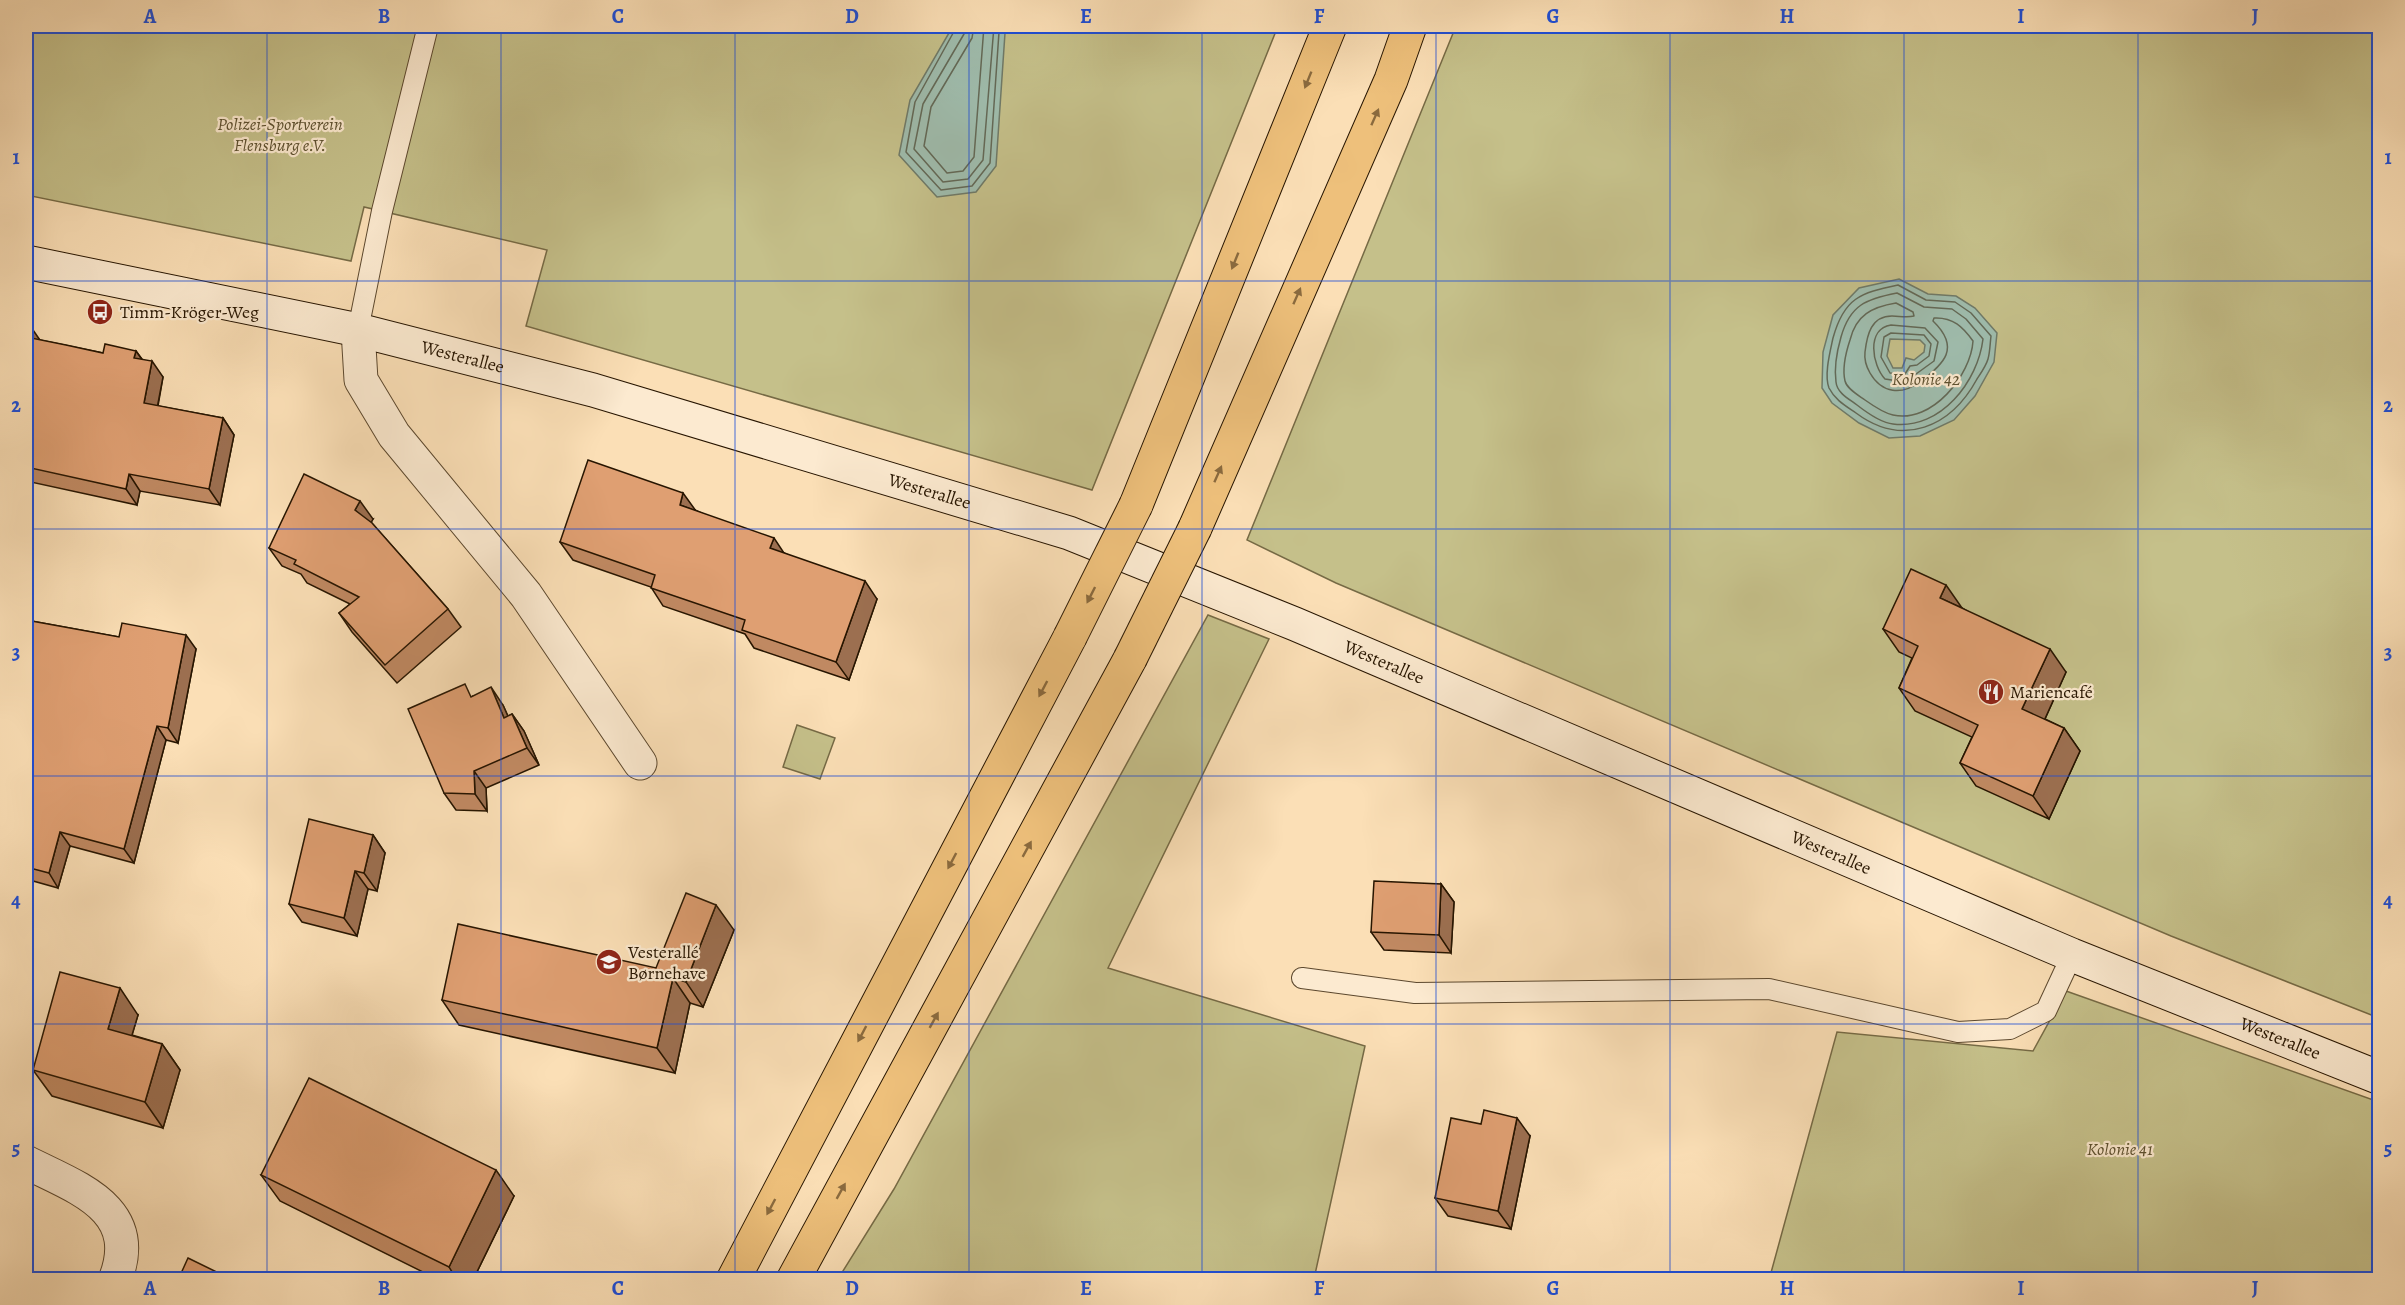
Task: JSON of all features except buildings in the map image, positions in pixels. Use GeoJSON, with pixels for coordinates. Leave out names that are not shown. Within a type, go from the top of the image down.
{"type":"FeatureCollection","features":[{"type":"Feature","properties":{"kind":"highway"},"geometry":{"type":"LineString","coordinates":[[733,1280],[1137,506],[1330,26]]}},
{"type":"Feature","properties":{"kind":"highway"},"geometry":{"type":"LineString","coordinates":[[793,1280],[1130,659],[1195,528],[1391,81],[1410,26]]}},
{"type":"Feature","properties":{"kind":"street","name":"Westerallee"},"geometry":{"type":"LineString","coordinates":[[26,262],[358,330],[593,390],[1069,533],[1295,624],[2072,955],[2379,1078]]}},
{"type":"Feature","properties":{"kind":"street"},"geometry":{"type":"LineString","coordinates":[[358,330],[361,380],[394,435],[526,595],[640,763]]}},
{"type":"Feature","properties":{"kind":"street"},"geometry":{"type":"LineString","coordinates":[[26,1162],[94,1197],[115,1221],[124,1242],[115,1280]]}},
{"type":"Feature","properties":{"kind":"lane"},"geometry":{"type":"LineString","coordinates":[[358,330],[382,211],[428,26]]}},
{"type":"Feature","properties":{"kind":"lane"},"geometry":{"type":"LineString","coordinates":[[1302,978],[1415,993],[1769,989],[1958,1032],[2010,1029],[2046,1011],[2072,955]]}},
{"type":"Feature","properties":{"kind":"green space","name":"Polizei-Sportverein Flensburg e.V."},"geometry":{"type":"Polygon","coordinates":[[[26,26],[1278,26],[1092,490],[526,326],[547,250],[364,207],[351,261],[26,195],[26,26]]]}},
{"type":"Feature","properties":{"kind":"green space","name":"Kolonie 42"},"geometry":{"type":"Polygon","coordinates":[[[1456,26],[2379,26],[2379,1018],[2171,936],[1336,583],[1247,540],[1456,26]]]}},
{"type":"Feature","properties":{"kind":"green space"},"geometry":{"type":"Polygon","coordinates":[[[1208,615],[1269,639],[1108,968],[1365,1046],[1314,1279],[838,1279],[894,1189],[1208,615]]]}},
{"type":"Feature","properties":{"kind":"green space"},"geometry":{"type":"Polygon","coordinates":[[[797,725],[835,738],[820,779],[783,767],[797,725]]]}},
{"type":"Feature","properties":{"kind":"green space","name":"Kolonie 41"},"geometry":{"type":"Polygon","coordinates":[[[2066,991],[2379,1102],[2379,1279],[1769,1280],[1837,1032],[2033,1051],[2066,991]]]}},
{"type":"Feature","properties":{"kind":"water"},"geometry":{"type":"Polygon","coordinates":[[[953,26],[1011,26],[1005,33],[996,166],[976,192],[937,197],[899,155],[910,100],[953,26]]]}},
{"type":"Feature","properties":{"kind":"water"},"geometry":{"type":"Polygon","coordinates":[[[1899,279],[1928,294],[1956,296],[1975,308],[1997,333],[1994,362],[1975,396],[1954,420],[1920,436],[1889,438],[1859,423],[1832,403],[1822,388],[1823,352],[1833,315],[1859,288],[1899,279]],[[1890,339],[1887,356],[1893,368],[1902,368],[1906,358],[1914,360],[1924,352],[1925,345],[1920,340],[1890,339]]]}},
{"type":"Feature","properties":{"kind":"place","name":"Timm-Kröger-Weg"},"geometry":{"type":"Point","coordinates":[100,312]}},
{"type":"Feature","properties":{"kind":"place","name":"Mariencafé"},"geometry":{"type":"Point","coordinates":[1991,692]}},
{"type":"Feature","properties":{"kind":"place","name":"Vesterallé Børnehave"},"geometry":{"type":"Point","coordinates":[609,962]}}]}
